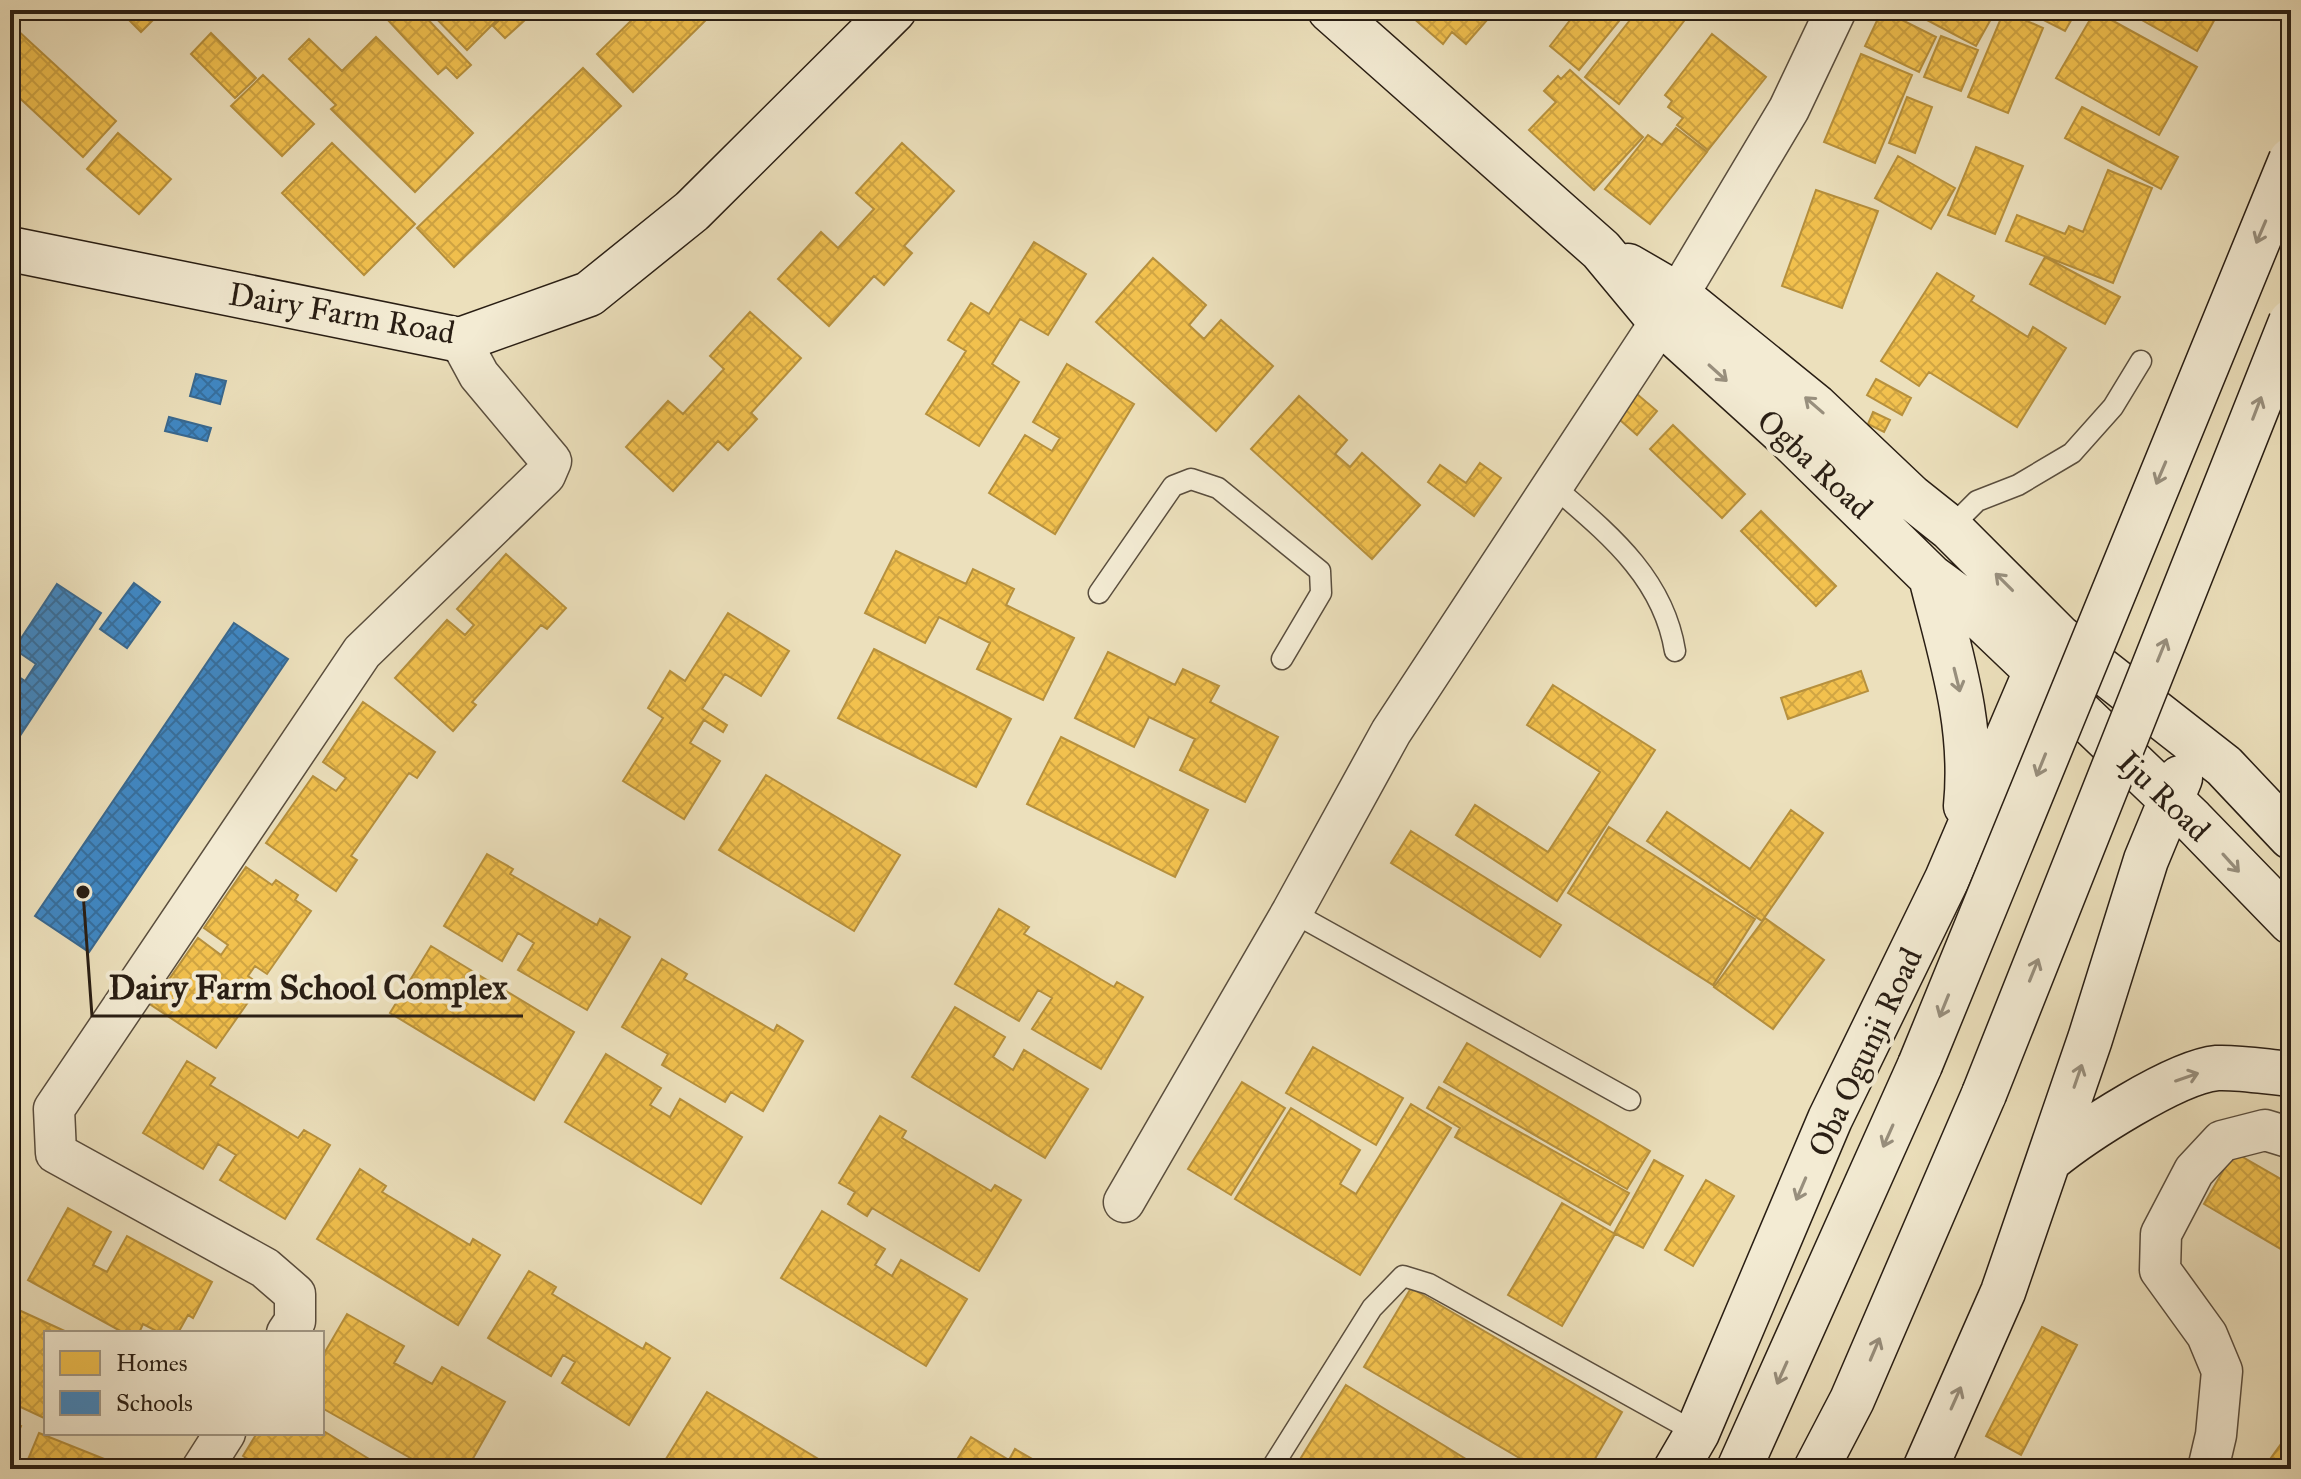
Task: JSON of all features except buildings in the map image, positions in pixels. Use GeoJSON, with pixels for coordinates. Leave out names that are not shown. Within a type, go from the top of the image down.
{"type":"FeatureCollection","features":[{"type":"Feature","properties":{"kind":"main road","name":"Dairy Farm Road"},"geometry":{"type":"LineString","coordinates":[[10,249],[460,340],[589,294],[692,211],[894,10]]}},
{"type":"Feature","properties":{"kind":"main road","name":"Ogba Road"},"geometry":{"type":"LineString","coordinates":[[1330,10],[1669,308],[1815,406],[1911,497],[1950,528],[2047,654]]}},
{"type":"Feature","properties":{"kind":"main road"},"geometry":{"type":"LineString","coordinates":[[1739,1469],[1920,1065],[2291,160]]}},
{"type":"Feature","properties":{"kind":"main road","name":"Ogba Road"},"geometry":{"type":"LineString","coordinates":[[1669,308],[1788,437],[1931,577],[2047,654]]}},
{"type":"Feature","properties":{"kind":"main road"},"geometry":{"type":"LineString","coordinates":[[1816,1469],[1852,1400],[1984,1094],[2291,322]]}},
{"type":"Feature","properties":{"kind":"main road"},"geometry":{"type":"LineString","coordinates":[[1931,577],[1963,702],[1970,746],[1965,815],[1947,879]]}},
{"type":"Feature","properties":{"kind":"main road","name":"Iju Road"},"geometry":{"type":"LineString","coordinates":[[2047,654],[2193,741],[2224,766],[2291,837]]}},
{"type":"Feature","properties":{"kind":"main road","name":"Iju Road"},"geometry":{"type":"LineString","coordinates":[[2047,654],[2171,802],[2291,922]]}},
{"type":"Feature","properties":{"kind":"main road","name":"Oba Ogunji Road"},"geometry":{"type":"LineString","coordinates":[[1686,1451],[1830,1119],[1947,879],[2047,654]]}},
{"type":"Feature","properties":{"kind":"main road"},"geometry":{"type":"LineString","coordinates":[[1925,1469],[2003,1292],[2146,860],[2193,741]]}},
{"type":"Feature","properties":{"kind":"main road"},"geometry":{"type":"LineString","coordinates":[[2049,1160],[2086,1130],[2176,1081],[2215,1068],[2291,1074]]}},
{"type":"Feature","properties":{"kind":"street"},"geometry":{"type":"LineString","coordinates":[[1124,1202],[1292,912],[1391,732],[1669,308],[1789,109],[1836,10]]}},
{"type":"Feature","properties":{"kind":"street"},"geometry":{"type":"LineString","coordinates":[[288,1331],[295,1321],[295,1294],[265,1268],[56,1153],[54,1109],[362,652],[545,475],[551,461],[479,375],[460,340]]}},
{"type":"Feature","properties":{"kind":"street"},"geometry":{"type":"LineString","coordinates":[[2208,1469],[2216,1435],[2222,1371],[2207,1335],[2160,1270],[2161,1234],[2194,1171],[2222,1141],[2265,1130],[2291,1138]]}},
{"type":"Feature","properties":{"kind":"street"},"geometry":{"type":"LineString","coordinates":[[202,1469],[224,1435]]}},
{"type":"Feature","properties":{"kind":"lane"},"geometry":{"type":"LineString","coordinates":[[1950,528],[1977,501],[2018,485],[2072,453],[2113,407],[2141,361]]}},
{"type":"Feature","properties":{"kind":"lane"},"geometry":{"type":"LineString","coordinates":[[1099,593],[1173,486],[1191,479],[1218,488],[1320,571],[1321,593],[1282,659]]}},
{"type":"Feature","properties":{"kind":"lane"},"geometry":{"type":"LineString","coordinates":[[1552,485],[1626,550],[1648,580],[1666,616],[1675,651]]}},
{"type":"Feature","properties":{"kind":"lane"},"geometry":{"type":"LineString","coordinates":[[1292,912],[1630,1100]]}},
{"type":"Feature","properties":{"kind":"lane"},"geometry":{"type":"LineString","coordinates":[[1271,1469],[1372,1308],[1403,1276],[1429,1284],[1686,1451]]}},
{"type":"Feature","properties":{"kind":"place","name":"Dairy Farm School Complex"},"geometry":{"type":"Point","coordinates":[83,892]}}]}
